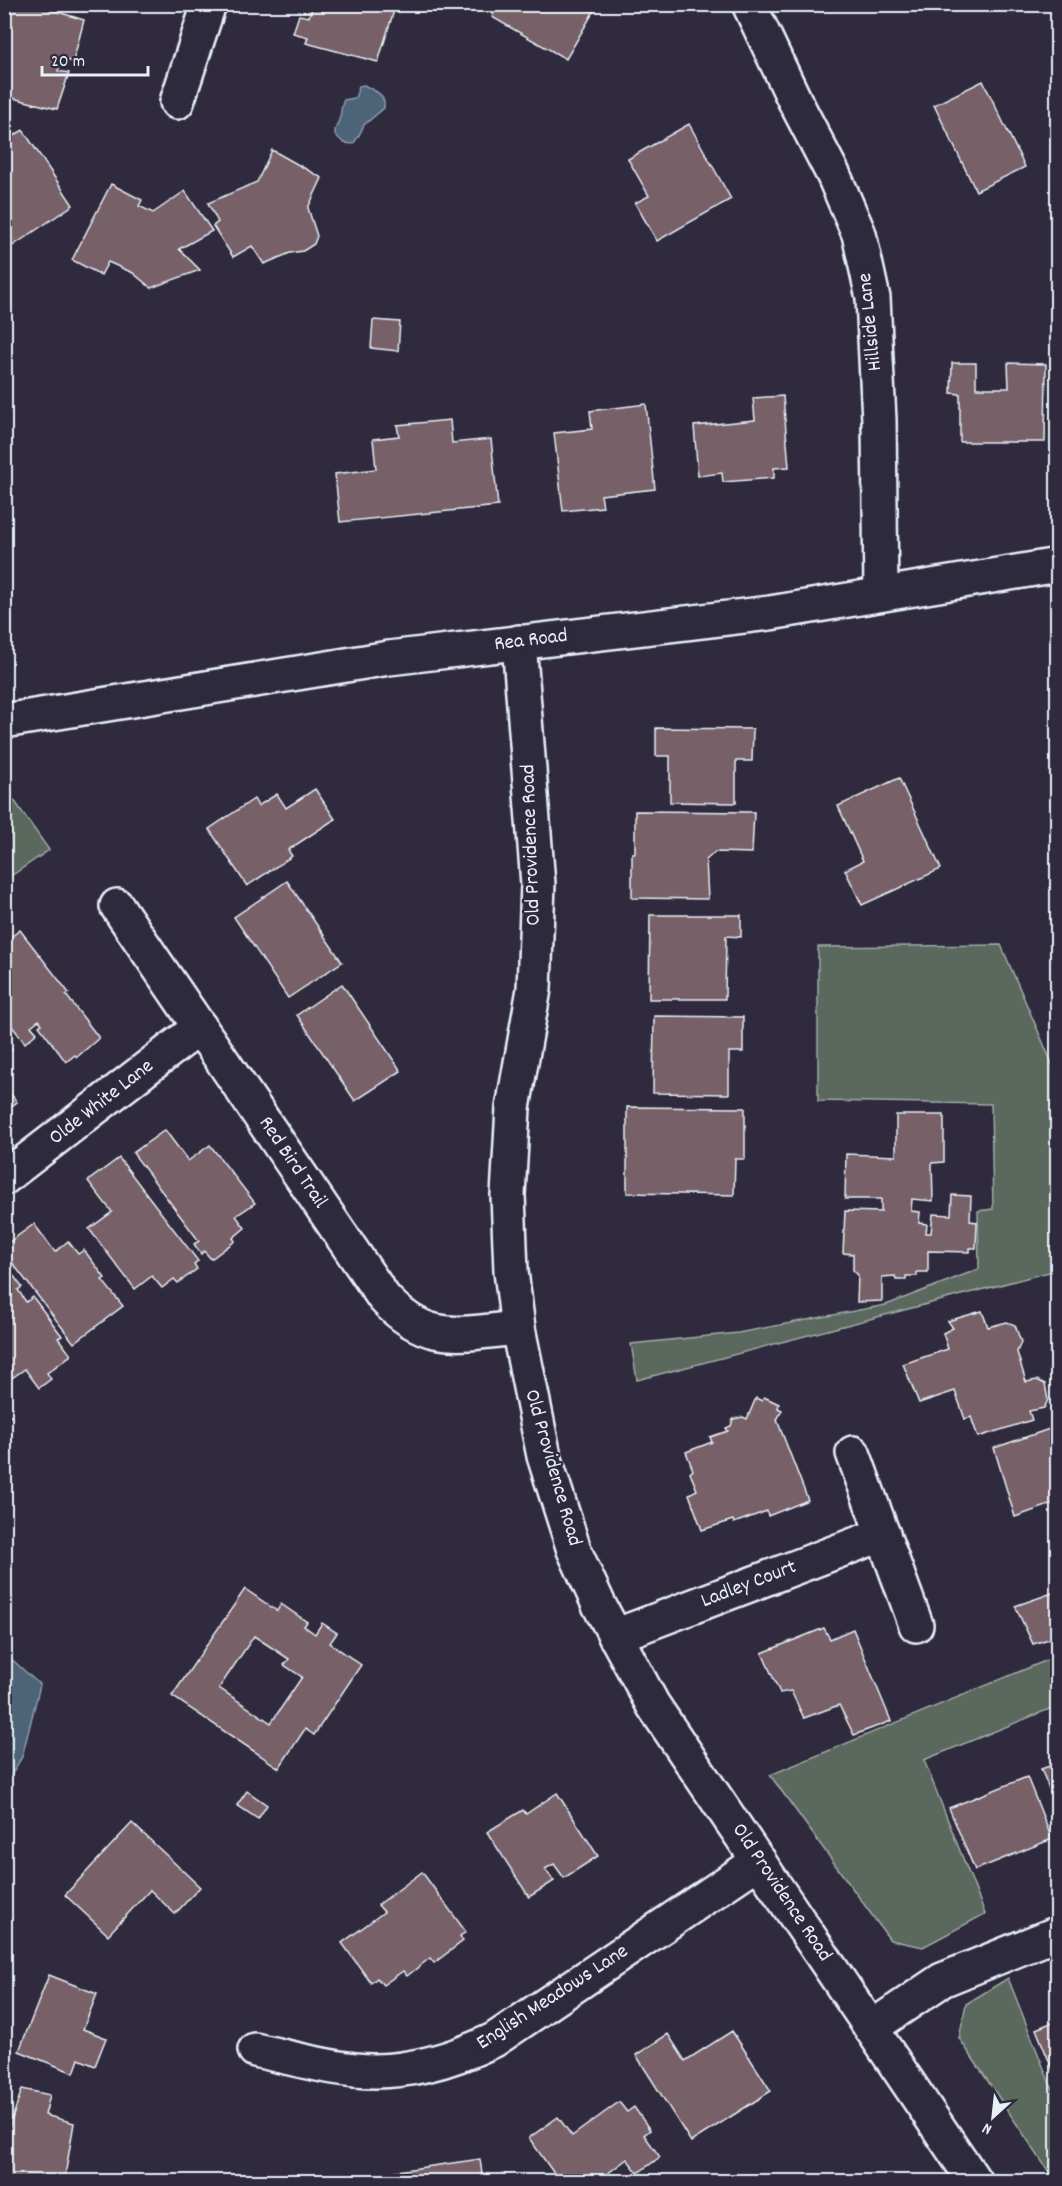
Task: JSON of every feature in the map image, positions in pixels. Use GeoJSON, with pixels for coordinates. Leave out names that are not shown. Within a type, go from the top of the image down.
{"type":"FeatureCollection","features":[{"type":"Feature","properties":{"kind":"street"},"geometry":{"type":"LineString","coordinates":[[177,102],[209,4]]}},
{"type":"Feature","properties":{"kind":"street","name":"Hillside Lane"},"geometry":{"type":"LineString","coordinates":[[750,4],[860,234],[873,298],[879,420],[881,594]]}},
{"type":"Feature","properties":{"kind":"street","name":"Rea Road"},"geometry":{"type":"LineString","coordinates":[[4,721],[389,658],[770,613],[1058,565]]}},
{"type":"Feature","properties":{"kind":"street","name":"Old Providence Road"},"geometry":{"type":"LineString","coordinates":[[519,642],[538,884],[534,989],[513,1108],[509,1184],[511,1271],[518,1328],[542,1444],[554,1487],[574,1550],[598,1605],[653,1705],[975,2181]]}},
{"type":"Feature","properties":{"kind":"street","name":"Red Bird Trail"},"geometry":{"type":"LineString","coordinates":[[117,906],[384,1298],[398,1313],[421,1327],[445,1335],[518,1328]]}},
{"type":"Feature","properties":{"kind":"street","name":"Olde White Lane"},"geometry":{"type":"LineString","coordinates":[[4,1178],[200,1027]]}},
{"type":"Feature","properties":{"kind":"street"},"geometry":{"type":"LineString","coordinates":[[853,1453],[916,1625]]}},
{"type":"Feature","properties":{"kind":"street","name":"Ladley Court"},"geometry":{"type":"LineString","coordinates":[[615,1636],[883,1534]]}},
{"type":"Feature","properties":{"kind":"street","name":"English Meadows Lane"},"geometry":{"type":"LineString","coordinates":[[255,2050],[354,2070],[378,2071],[409,2069],[466,2054],[494,2040],[759,1862]]}},
{"type":"Feature","properties":{"kind":"street"},"geometry":{"type":"LineString","coordinates":[[871,2028],[942,1980],[1058,1933]]}},
{"type":"Feature","properties":{"kind":"green space"},"geometry":{"type":"Polygon","coordinates":[[[4,786],[49,850],[5,880],[4,880],[4,786]]]}},
{"type":"Feature","properties":{"kind":"green space"},"geometry":{"type":"Polygon","coordinates":[[[1001,945],[1057,1075],[1057,1270],[637,1380],[631,1344],[738,1333],[886,1305],[979,1269],[978,1211],[993,1209],[991,1104],[818,1101],[818,947],[1001,945]]]}},
{"type":"Feature","properties":{"kind":"green space"},"geometry":{"type":"Polygon","coordinates":[[[1057,1656],[1057,1706],[924,1760],[985,1914],[923,1947],[890,1940],[770,1775],[1057,1656]]]}},
{"type":"Feature","properties":{"kind":"green space"},"geometry":{"type":"Polygon","coordinates":[[[1008,1978],[1050,2084],[1057,2095],[1057,2176],[1053,2178],[959,2038],[966,2004],[1008,1978]]]}},
{"type":"Feature","properties":{"kind":"water"},"geometry":{"type":"Polygon","coordinates":[[[364,85],[381,96],[384,108],[364,125],[353,144],[344,143],[335,135],[335,129],[344,100],[355,98],[359,86],[364,85]]]}},
{"type":"Feature","properties":{"kind":"water"},"geometry":{"type":"Polygon","coordinates":[[[5,1653],[40,1685],[22,1757],[5,1785],[5,1653]]]}},
{"type":"Feature","properties":{"kind":"building"},"geometry":{"type":"Polygon","coordinates":[[[5,4],[32,4],[84,20],[73,62],[62,59],[58,71],[69,73],[57,109],[4,96],[5,4]]]}},
{"type":"Feature","properties":{"kind":"building"},"geometry":{"type":"Polygon","coordinates":[[[67,4],[90,4],[87,10],[67,4]]]}},
{"type":"Feature","properties":{"kind":"building"},"geometry":{"type":"Polygon","coordinates":[[[109,4],[128,4],[126,8],[109,4]]]}},
{"type":"Feature","properties":{"kind":"building"},"geometry":{"type":"Polygon","coordinates":[[[313,4],[396,4],[378,62],[306,43],[308,37],[293,33],[299,15],[309,17],[313,4]]]}},
{"type":"Feature","properties":{"kind":"building"},"geometry":{"type":"Polygon","coordinates":[[[499,4],[598,4],[566,59],[492,17],[499,4]]]}},
{"type":"Feature","properties":{"kind":"building"},"geometry":{"type":"Polygon","coordinates":[[[983,81],[1025,167],[976,191],[934,105],[983,81]]]}},
{"type":"Feature","properties":{"kind":"building"},"geometry":{"type":"Polygon","coordinates":[[[689,124],[731,199],[657,241],[635,203],[649,196],[628,159],[689,124]]]}},
{"type":"Feature","properties":{"kind":"building"},"geometry":{"type":"Polygon","coordinates":[[[23,130],[73,205],[11,247],[7,238],[4,239],[4,142],[23,130]]]}},
{"type":"Feature","properties":{"kind":"building"},"geometry":{"type":"Polygon","coordinates":[[[272,150],[322,178],[308,208],[317,236],[314,244],[303,251],[290,253],[264,264],[252,246],[233,257],[213,226],[218,222],[208,203],[257,182],[272,150]]]}},
{"type":"Feature","properties":{"kind":"building"},"geometry":{"type":"Polygon","coordinates":[[[111,184],[142,200],[139,206],[153,213],[185,191],[212,231],[179,249],[200,270],[151,288],[133,273],[108,262],[101,275],[72,260],[111,184]]]}},
{"type":"Feature","properties":{"kind":"building"},"geometry":{"type":"Polygon","coordinates":[[[373,320],[400,322],[398,351],[371,348],[373,320]]]}},
{"type":"Feature","properties":{"kind":"building"},"geometry":{"type":"Polygon","coordinates":[[[952,363],[976,363],[976,388],[1009,388],[1008,363],[1046,364],[1045,442],[960,442],[960,394],[951,393],[952,363]]]}},
{"type":"Feature","properties":{"kind":"building"},"geometry":{"type":"Polygon","coordinates":[[[783,396],[789,467],[774,468],[774,478],[723,482],[722,473],[698,476],[694,426],[755,420],[753,398],[783,396]]]}},
{"type":"Feature","properties":{"kind":"building"},"geometry":{"type":"Polygon","coordinates":[[[646,404],[655,489],[601,495],[603,507],[563,511],[554,433],[592,429],[590,411],[646,404]]]}},
{"type":"Feature","properties":{"kind":"building"},"geometry":{"type":"Polygon","coordinates":[[[450,420],[452,443],[491,439],[498,506],[340,522],[335,474],[376,469],[373,439],[399,436],[397,425],[450,420]]]}},
{"type":"Feature","properties":{"kind":"building"},"geometry":{"type":"Polygon","coordinates":[[[656,728],[753,729],[752,761],[736,761],[736,803],[670,802],[670,756],[656,756],[656,728]]]}},
{"type":"Feature","properties":{"kind":"building"},"geometry":{"type":"Polygon","coordinates":[[[899,778],[941,869],[862,905],[845,870],[863,861],[838,806],[899,778]]]}},
{"type":"Feature","properties":{"kind":"building"},"geometry":{"type":"Polygon","coordinates":[[[315,789],[335,819],[288,850],[292,856],[247,886],[209,829],[254,799],[258,806],[277,794],[286,808],[315,789]]]}},
{"type":"Feature","properties":{"kind":"building"},"geometry":{"type":"Polygon","coordinates":[[[635,811],[754,812],[752,853],[715,852],[706,860],[708,899],[632,898],[635,811]]]}},
{"type":"Feature","properties":{"kind":"building"},"geometry":{"type":"Polygon","coordinates":[[[287,881],[342,962],[288,998],[234,917],[287,881]]]}},
{"type":"Feature","properties":{"kind":"building"},"geometry":{"type":"Polygon","coordinates":[[[650,915],[741,915],[741,937],[726,936],[725,999],[649,999],[650,915]]]}},
{"type":"Feature","properties":{"kind":"building"},"geometry":{"type":"Polygon","coordinates":[[[20,930],[69,993],[66,995],[99,1038],[77,1057],[75,1055],[66,1062],[39,1026],[42,1024],[39,1020],[31,1026],[37,1033],[25,1043],[4,1016],[4,942],[20,930]]]}},
{"type":"Feature","properties":{"kind":"building"},"geometry":{"type":"Polygon","coordinates":[[[342,984],[401,1071],[355,1101],[297,1015],[342,984]]]}},
{"type":"Feature","properties":{"kind":"building"},"geometry":{"type":"Polygon","coordinates":[[[654,1016],[743,1017],[743,1052],[729,1052],[729,1094],[653,1093],[654,1016]]]}},
{"type":"Feature","properties":{"kind":"building"},"geometry":{"type":"Polygon","coordinates":[[[4,1039],[12,1050],[4,1056],[4,1039]]]}},
{"type":"Feature","properties":{"kind":"building"},"geometry":{"type":"Polygon","coordinates":[[[4,1085],[17,1102],[4,1112],[4,1085]]]}},
{"type":"Feature","properties":{"kind":"building"},"geometry":{"type":"Polygon","coordinates":[[[627,1107],[745,1108],[745,1159],[735,1159],[734,1195],[627,1193],[627,1107]]]}},
{"type":"Feature","properties":{"kind":"building"},"geometry":{"type":"Polygon","coordinates":[[[896,1115],[944,1115],[944,1162],[932,1163],[933,1201],[912,1199],[911,1211],[920,1212],[919,1223],[927,1224],[926,1233],[931,1233],[933,1214],[951,1215],[952,1195],[971,1196],[970,1221],[977,1222],[976,1248],[970,1248],[970,1252],[928,1251],[928,1272],[917,1272],[917,1276],[906,1276],[906,1280],[896,1280],[895,1276],[882,1277],[882,1301],[857,1302],[858,1275],[853,1270],[853,1254],[843,1253],[845,1211],[881,1212],[881,1199],[845,1199],[846,1154],[896,1156],[896,1115]]]}},
{"type":"Feature","properties":{"kind":"building"},"geometry":{"type":"Polygon","coordinates":[[[165,1130],[188,1161],[210,1145],[255,1203],[236,1216],[245,1228],[233,1238],[235,1241],[211,1259],[204,1251],[201,1254],[194,1244],[199,1241],[133,1153],[165,1130]]]}},
{"type":"Feature","properties":{"kind":"building"},"geometry":{"type":"Polygon","coordinates":[[[119,1158],[198,1261],[194,1264],[197,1269],[178,1283],[174,1279],[162,1288],[152,1276],[135,1289],[89,1229],[112,1212],[88,1181],[119,1158]]]}},
{"type":"Feature","properties":{"kind":"building"},"geometry":{"type":"Polygon","coordinates":[[[34,1224],[55,1252],[68,1241],[78,1254],[84,1250],[105,1278],[102,1280],[123,1306],[74,1343],[4,1252],[4,1246],[34,1224]]]}},
{"type":"Feature","properties":{"kind":"building"},"geometry":{"type":"Polygon","coordinates":[[[4,1263],[22,1287],[18,1290],[26,1302],[33,1297],[62,1336],[58,1338],[71,1355],[47,1373],[51,1379],[39,1388],[25,1369],[6,1382],[4,1380],[4,1263]]]}},
{"type":"Feature","properties":{"kind":"building"},"geometry":{"type":"Polygon","coordinates":[[[982,1311],[988,1327],[1007,1322],[1015,1325],[1021,1342],[1017,1352],[1026,1382],[1037,1380],[1045,1384],[1048,1400],[1044,1408],[1029,1411],[1032,1420],[978,1437],[971,1417],[965,1419],[955,1391],[919,1403],[903,1364],[948,1349],[943,1333],[953,1328],[948,1321],[982,1311]]]}},
{"type":"Feature","properties":{"kind":"building"},"geometry":{"type":"Polygon","coordinates":[[[764,1397],[779,1404],[778,1408],[782,1410],[777,1420],[808,1500],[768,1516],[767,1511],[734,1523],[733,1520],[702,1530],[689,1494],[697,1490],[690,1473],[693,1470],[686,1452],[712,1442],[710,1437],[728,1431],[726,1428],[731,1426],[733,1419],[743,1417],[747,1419],[756,1398],[762,1401],[764,1397]]]}},
{"type":"Feature","properties":{"kind":"building"},"geometry":{"type":"Polygon","coordinates":[[[4,1408],[11,1416],[4,1421],[4,1408]]]}},
{"type":"Feature","properties":{"kind":"building"},"geometry":{"type":"Polygon","coordinates":[[[1058,1426],[1058,1502],[1015,1517],[994,1448],[1058,1426]]]}},
{"type":"Feature","properties":{"kind":"building"},"geometry":{"type":"Polygon","coordinates":[[[245,1589],[277,1611],[281,1604],[307,1622],[304,1626],[315,1634],[322,1623],[337,1633],[330,1643],[361,1665],[314,1735],[305,1729],[279,1768],[172,1696],[245,1589]],[[254,1636],[219,1688],[271,1723],[302,1677],[284,1665],[289,1659],[254,1636]]]}},
{"type":"Feature","properties":{"kind":"building"},"geometry":{"type":"Polygon","coordinates":[[[1058,1591],[1058,1636],[1033,1644],[1015,1606],[1058,1591]]]}},
{"type":"Feature","properties":{"kind":"building"},"geometry":{"type":"Polygon","coordinates":[[[824,1628],[830,1639],[853,1629],[891,1721],[854,1735],[839,1705],[804,1718],[791,1691],[780,1693],[762,1653],[824,1628]]]}},
{"type":"Feature","properties":{"kind":"building"},"geometry":{"type":"Polygon","coordinates":[[[1058,1763],[1058,1810],[1041,1769],[1058,1763]]]}},
{"type":"Feature","properties":{"kind":"building"},"geometry":{"type":"Polygon","coordinates":[[[1027,1777],[1052,1839],[975,1870],[949,1808],[1027,1777]]]}},
{"type":"Feature","properties":{"kind":"building"},"geometry":{"type":"Polygon","coordinates":[[[247,1791],[267,1805],[258,1819],[237,1805],[247,1791]]]}},
{"type":"Feature","properties":{"kind":"building"},"geometry":{"type":"Polygon","coordinates":[[[557,1793],[598,1856],[564,1878],[554,1864],[545,1869],[554,1881],[529,1897],[487,1832],[523,1810],[526,1814],[557,1793]]]}},
{"type":"Feature","properties":{"kind":"building"},"geometry":{"type":"Polygon","coordinates":[[[132,1823],[200,1887],[175,1914],[150,1890],[108,1935],[65,1895],[132,1823]]]}},
{"type":"Feature","properties":{"kind":"building"},"geometry":{"type":"Polygon","coordinates":[[[422,1872],[466,1932],[460,1936],[463,1941],[434,1963],[430,1958],[407,1976],[403,1971],[383,1985],[377,1978],[371,1983],[342,1943],[384,1912],[378,1905],[422,1872]]]}},
{"type":"Feature","properties":{"kind":"building"},"geometry":{"type":"Polygon","coordinates":[[[49,1975],[97,1994],[83,2029],[106,2038],[95,2066],[79,2059],[74,2073],[19,2051],[49,1975]]]}},
{"type":"Feature","properties":{"kind":"building"},"geometry":{"type":"Polygon","coordinates":[[[1058,2020],[1058,2083],[1036,2029],[1058,2020]]]}},
{"type":"Feature","properties":{"kind":"building"},"geometry":{"type":"Polygon","coordinates":[[[732,2031],[771,2091],[691,2142],[636,2055],[668,2034],[685,2061],[732,2031]]]}},
{"type":"Feature","properties":{"kind":"building"},"geometry":{"type":"Polygon","coordinates":[[[22,2089],[50,2095],[45,2115],[74,2123],[64,2182],[4,2182],[4,2143],[22,2089]]]}},
{"type":"Feature","properties":{"kind":"building"},"geometry":{"type":"Polygon","coordinates":[[[619,2102],[627,2112],[634,2107],[650,2130],[644,2135],[660,2157],[638,2173],[627,2159],[599,2180],[600,2182],[560,2182],[529,2138],[558,2117],[572,2136],[619,2102]]]}},
{"type":"Feature","properties":{"kind":"building"},"geometry":{"type":"Polygon","coordinates":[[[480,2159],[483,2182],[386,2182],[384,2173],[480,2159]]]}},
{"type":"Feature","properties":{"kind":"building"},"geometry":{"type":"Polygon","coordinates":[[[264,2174],[295,2182],[262,2182],[264,2174]]]}}]}
